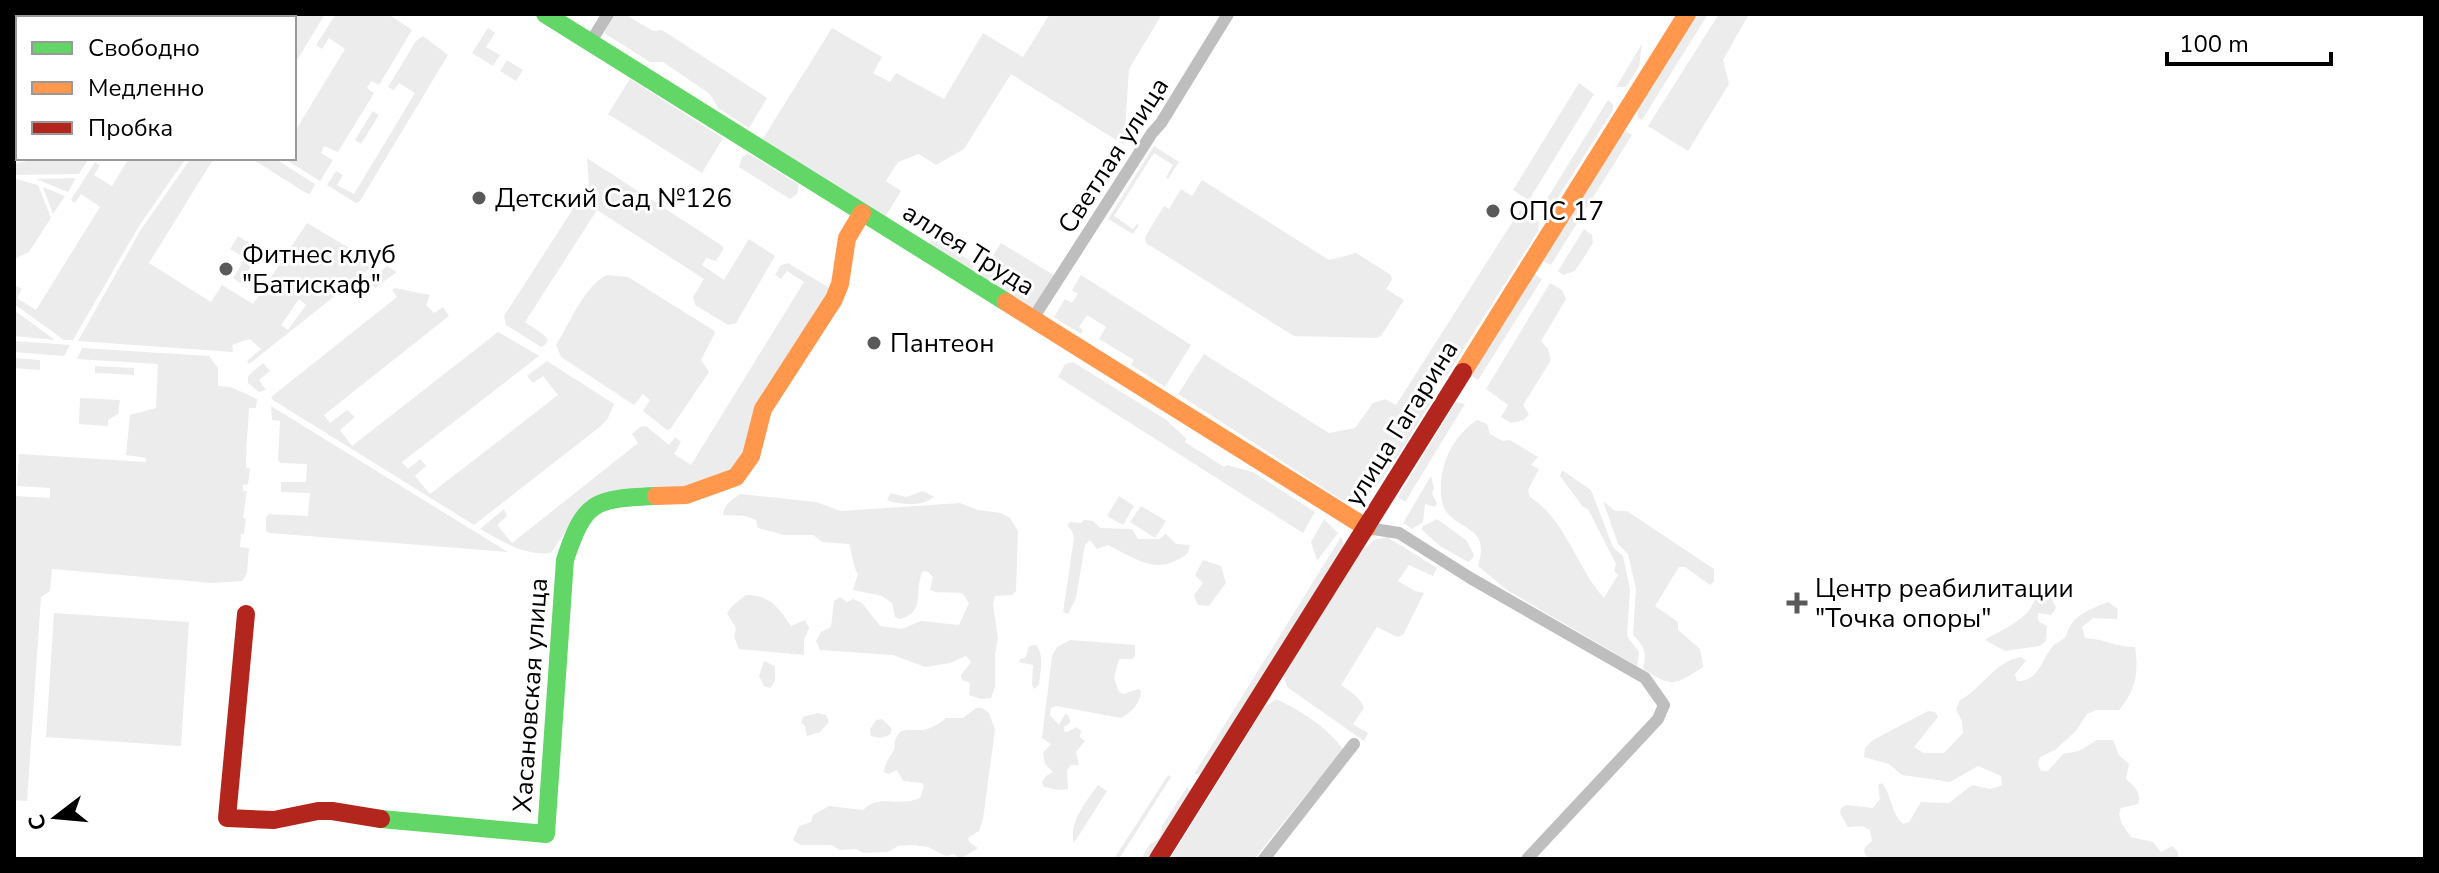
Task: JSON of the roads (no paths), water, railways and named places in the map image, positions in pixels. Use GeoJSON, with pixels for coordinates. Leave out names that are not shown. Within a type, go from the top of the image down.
{"type":"FeatureCollection","features":[{"type":"Feature","properties":{"kind":"street","name":"аллея Труда"},"geometry":{"type":"LineString","coordinates":[[545,14],[1367,528]]}},
{"type":"Feature","properties":{"kind":"street"},"geometry":{"type":"LineString","coordinates":[[590,43],[608,14]]}},
{"type":"Feature","properties":{"kind":"street","name":"Светлая улица"},"geometry":{"type":"LineString","coordinates":[[1032,320],[1228,14]]}},
{"type":"Feature","properties":{"kind":"street","name":"улица Гагарина"},"geometry":{"type":"LineString","coordinates":[[1158,859],[1687,14]]}},
{"type":"Feature","properties":{"kind":"street","name":"Хасановская улица"},"geometry":{"type":"LineString","coordinates":[[246,614],[227,818],[274,820],[332,811],[390,821],[546,834],[565,560],[575,529],[595,505],[610,498],[686,495],[736,477],[751,456],[763,409],[837,294],[847,238],[862,213]]}},
{"type":"Feature","properties":{"kind":"street"},"geometry":{"type":"LineString","coordinates":[[1367,528],[1399,533],[1472,579],[1645,678],[1664,705],[1658,719],[1527,859]]}},
{"type":"Feature","properties":{"kind":"street"},"geometry":{"type":"LineString","coordinates":[[1264,859],[1354,744]]}},
{"type":"Feature","properties":{"kind":"place","name":"Детский Сад №126"},"geometry":{"type":"Point","coordinates":[479,198]}},
{"type":"Feature","properties":{"kind":"place","name":"ОПС 17"},"geometry":{"type":"Point","coordinates":[1493,211]}},
{"type":"Feature","properties":{"kind":"place","name":"Фитнес клуб \"Батискаф\""},"geometry":{"type":"Point","coordinates":[226,269]}},
{"type":"Feature","properties":{"kind":"place","name":"Пантеон"},"geometry":{"type":"Point","coordinates":[874,343]}},
{"type":"Feature","properties":{"kind":"place","name":"Центр реабилитации \"Точка опоры\""},"geometry":{"type":"Point","coordinates":[1797,603]}}]}
